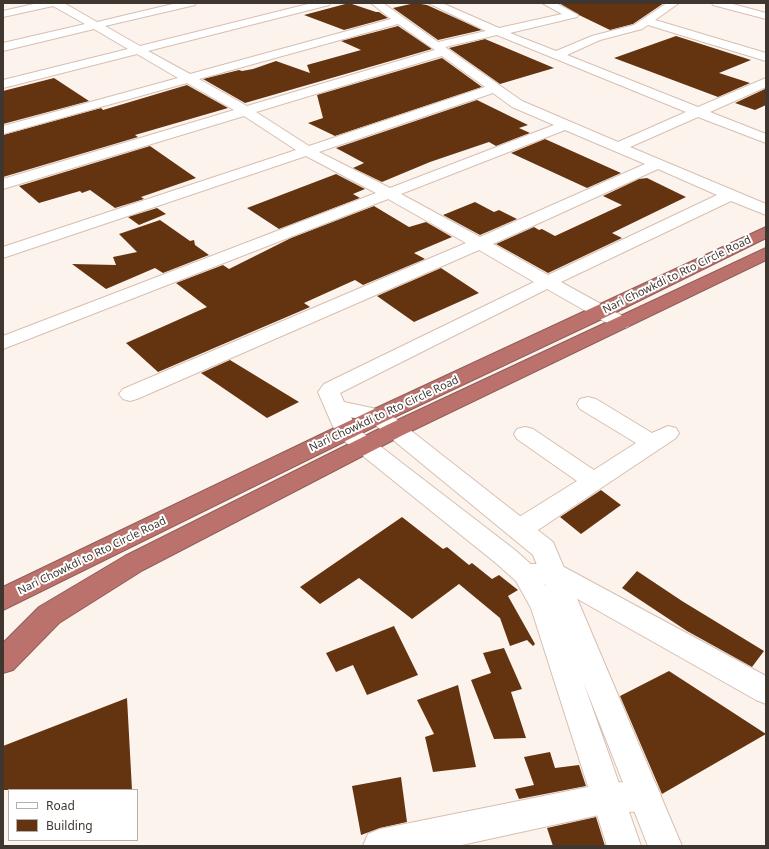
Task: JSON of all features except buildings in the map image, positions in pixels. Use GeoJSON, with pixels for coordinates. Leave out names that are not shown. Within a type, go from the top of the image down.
{"type":"FeatureCollection","features":[{"type":"Feature","properties":{"kind":"highway","name":"Nari Chowkdi to Rto Circle Road"},"geometry":{"type":"LineString","coordinates":[[387,423],[601,312],[766,232]]}},
{"type":"Feature","properties":{"kind":"highway"},"geometry":{"type":"LineString","coordinates":[[3,661],[49,615],[127,553],[250,504],[349,428],[387,423],[621,323],[766,253]]}},
{"type":"Feature","properties":{"kind":"highway","name":"Nari Chowkdi to Rto Circle Road"},"geometry":{"type":"LineString","coordinates":[[3,599],[127,553],[233,486],[349,428]]}},
{"type":"Feature","properties":{"kind":"street"},"geometry":{"type":"LineString","coordinates":[[3,14],[52,3]]}},
{"type":"Feature","properties":{"kind":"street"},"geometry":{"type":"LineString","coordinates":[[56,3],[245,112],[307,151],[390,194],[621,323]]}},
{"type":"Feature","properties":{"kind":"street"},"geometry":{"type":"LineString","coordinates":[[3,47],[191,3]]}},
{"type":"Feature","properties":{"kind":"street"},"geometry":{"type":"LineString","coordinates":[[3,84],[325,3]]}},
{"type":"Feature","properties":{"kind":"street"},"geometry":{"type":"LineString","coordinates":[[433,3],[496,31],[766,139]]}},
{"type":"Feature","properties":{"kind":"street"},"geometry":{"type":"LineString","coordinates":[[3,184],[245,112],[496,31],[573,15],[548,3]]}},
{"type":"Feature","properties":{"kind":"street"},"geometry":{"type":"LineString","coordinates":[[556,55],[596,38],[638,27],[674,3]]}},
{"type":"Feature","properties":{"kind":"street"},"geometry":{"type":"LineString","coordinates":[[717,3],[766,16]]}},
{"type":"Feature","properties":{"kind":"street"},"geometry":{"type":"LineString","coordinates":[[384,5],[398,20],[517,104],[766,210]]}},
{"type":"Feature","properties":{"kind":"street"},"geometry":{"type":"LineString","coordinates":[[3,130],[398,20]]}},
{"type":"Feature","properties":{"kind":"street"},"geometry":{"type":"LineString","coordinates":[[645,21],[766,57]]}},
{"type":"Feature","properties":{"kind":"street"},"geometry":{"type":"LineString","coordinates":[[618,147],[766,82]]}},
{"type":"Feature","properties":{"kind":"street"},"geometry":{"type":"LineString","coordinates":[[3,253],[495,88]]}},
{"type":"Feature","properties":{"kind":"street"},"geometry":{"type":"LineString","coordinates":[[3,342],[390,194],[564,125]]}},
{"type":"Feature","properties":{"kind":"street"},"geometry":{"type":"LineString","coordinates":[[130,394],[479,244],[657,164]]}},
{"type":"Feature","properties":{"kind":"street"},"geometry":{"type":"LineString","coordinates":[[624,846],[544,607],[525,574],[349,428],[329,392],[331,389],[547,282],[730,194]]}},
{"type":"Feature","properties":{"kind":"street"},"geometry":{"type":"LineString","coordinates":[[520,529],[660,438],[588,404]]}},
{"type":"Feature","properties":{"kind":"street"},"geometry":{"type":"LineString","coordinates":[[349,428],[387,423],[544,549],[665,846]]}},
{"type":"Feature","properties":{"kind":"street"},"geometry":{"type":"LineString","coordinates":[[525,434],[594,481]]}},
{"type":"Feature","properties":{"kind":"street"},"geometry":{"type":"LineString","coordinates":[[525,574],[555,574],[766,691]]}},
{"type":"Feature","properties":{"kind":"street"},"geometry":{"type":"LineString","coordinates":[[380,846],[608,798],[645,796]]}}]}
